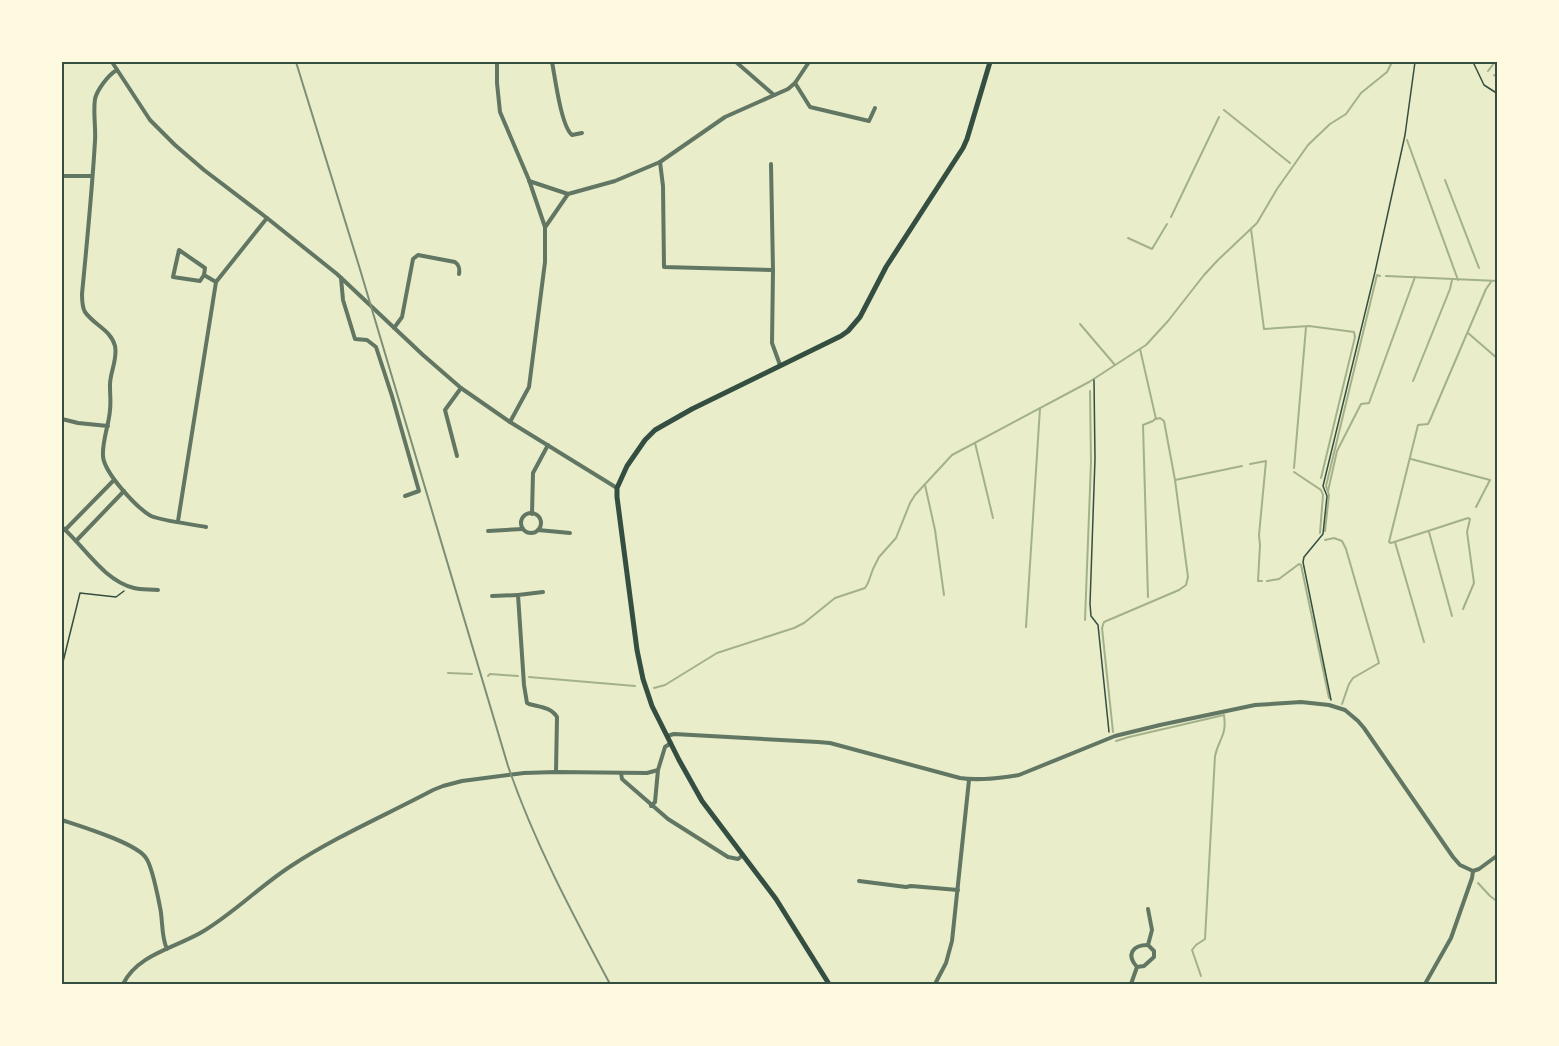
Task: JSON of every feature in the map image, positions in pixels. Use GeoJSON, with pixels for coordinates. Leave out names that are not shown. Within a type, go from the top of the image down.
{"type":"FeatureCollection","features":[{"type":"Feature","properties":{"kind":"main road"},"geometry":{"type":"LineString","coordinates":[[829,984],[776,899],[702,801],[652,706],[637,650],[617,507],[617,488],[627,466],[654,430],[841,336],[855,324],[886,267],[963,148],[990,62]]}},
{"type":"Feature","properties":{"kind":"street"},"geometry":{"type":"LineString","coordinates":[[112,62],[150,120],[175,145],[341,278],[461,388],[510,422],[617,488]]}},
{"type":"Feature","properties":{"kind":"street"},"geometry":{"type":"LineString","coordinates":[[497,62],[500,112],[546,227],[545,262],[529,387],[510,422]]}},
{"type":"Feature","properties":{"kind":"street"},"geometry":{"type":"LineString","coordinates":[[552,62],[567,129],[572,135],[582,133]]}},
{"type":"Feature","properties":{"kind":"street"},"geometry":{"type":"LineString","coordinates":[[736,62],[774,95]]}},
{"type":"Feature","properties":{"kind":"street"},"geometry":{"type":"LineString","coordinates":[[529,180],[568,194],[615,182],[660,162],[724,117],[788,89],[795,83],[809,62]]}},
{"type":"Feature","properties":{"kind":"street"},"geometry":{"type":"LineString","coordinates":[[117,70],[113,72],[95,98],[95,140],[81,294],[82,305],[86,313],[109,334],[116,349],[109,386],[111,397],[103,454],[104,462],[114,480],[150,515],[206,526]]}},
{"type":"Feature","properties":{"kind":"street"},"geometry":{"type":"LineString","coordinates":[[795,83],[810,107],[869,121],[875,108]]}},
{"type":"Feature","properties":{"kind":"street"},"geometry":{"type":"LineString","coordinates":[[660,162],[663,186],[664,267],[773,270]]}},
{"type":"Feature","properties":{"kind":"street"},"geometry":{"type":"LineString","coordinates":[[771,164],[772,343],[780,365]]}},
{"type":"Feature","properties":{"kind":"street"},"geometry":{"type":"LineString","coordinates":[[62,176],[92,176]]}},
{"type":"Feature","properties":{"kind":"street"},"geometry":{"type":"LineString","coordinates":[[546,227],[568,194]]}},
{"type":"Feature","properties":{"kind":"street"},"geometry":{"type":"LineString","coordinates":[[178,521],[216,282],[267,218]]}},
{"type":"Feature","properties":{"kind":"street"},"geometry":{"type":"LineString","coordinates":[[178,250],[205,268],[204,275],[200,281],[173,277],[178,250]]}},
{"type":"Feature","properties":{"kind":"street"},"geometry":{"type":"LineString","coordinates":[[394,328],[402,317],[413,259],[418,255],[454,262],[460,269],[459,274]]}},
{"type":"Feature","properties":{"kind":"street"},"geometry":{"type":"LineString","coordinates":[[204,275],[216,282]]}},
{"type":"Feature","properties":{"kind":"street"},"geometry":{"type":"LineString","coordinates":[[341,278],[343,300],[355,339],[367,340],[376,346],[408,450],[418,491],[405,496]]}},
{"type":"Feature","properties":{"kind":"street"},"geometry":{"type":"LineString","coordinates":[[457,456],[445,410],[461,388]]}},
{"type":"Feature","properties":{"kind":"street"},"geometry":{"type":"LineString","coordinates":[[62,419],[108,426]]}},
{"type":"Feature","properties":{"kind":"street"},"geometry":{"type":"LineString","coordinates":[[532,514],[533,473],[548,445]]}},
{"type":"Feature","properties":{"kind":"street"},"geometry":{"type":"LineString","coordinates":[[114,480],[63,529],[111,577],[135,588],[158,590]]}},
{"type":"Feature","properties":{"kind":"street"},"geometry":{"type":"LineString","coordinates":[[76,541],[124,491]]}},
{"type":"Feature","properties":{"kind":"street"},"geometry":{"type":"LineString","coordinates":[[523,530],[522,519],[526,514],[536,515],[540,519],[541,525],[538,530]]}},
{"type":"Feature","properties":{"kind":"street"},"geometry":{"type":"LineString","coordinates":[[488,531],[523,530],[532,533],[538,530],[570,533]]}},
{"type":"Feature","properties":{"kind":"street"},"geometry":{"type":"LineString","coordinates":[[492,596],[543,592]]}},
{"type":"Feature","properties":{"kind":"street"},"geometry":{"type":"LineString","coordinates":[[518,594],[525,699],[529,705],[550,710],[557,717],[556,772]]}},
{"type":"Feature","properties":{"kind":"street"},"geometry":{"type":"LineString","coordinates":[[668,736],[674,734],[830,743],[969,780],[1019,775],[1111,738],[1255,705],[1302,702],[1331,705],[1343,709],[1364,728],[1453,857],[1461,865],[1473,871],[1497,855]]}},
{"type":"Feature","properties":{"kind":"street"},"geometry":{"type":"LineString","coordinates":[[651,806],[655,802],[658,771],[665,747],[671,743]]}},
{"type":"Feature","properties":{"kind":"street"},"geometry":{"type":"LineString","coordinates":[[123,984],[139,964],[214,924],[274,877],[309,855],[443,786],[511,774],[658,771]]}},
{"type":"Feature","properties":{"kind":"street"},"geometry":{"type":"LineString","coordinates":[[621,773],[622,778],[668,819],[728,857],[738,859],[743,855]]}},
{"type":"Feature","properties":{"kind":"street"},"geometry":{"type":"LineString","coordinates":[[935,984],[946,963],[952,940],[969,780]]}},
{"type":"Feature","properties":{"kind":"street"},"geometry":{"type":"LineString","coordinates":[[62,820],[127,844],[147,858],[162,916],[167,949]]}},
{"type":"Feature","properties":{"kind":"street"},"geometry":{"type":"LineString","coordinates":[[1425,984],[1451,938],[1473,871]]}},
{"type":"Feature","properties":{"kind":"street"},"geometry":{"type":"LineString","coordinates":[[859,882],[958,890]]}},
{"type":"Feature","properties":{"kind":"street"},"geometry":{"type":"LineString","coordinates":[[1148,909],[1152,930],[1148,945]]}},
{"type":"Feature","properties":{"kind":"street"},"geometry":{"type":"LineString","coordinates":[[1141,945],[1148,945],[1154,951],[1154,957],[1144,966],[1137,968],[1132,962],[1132,951],[1141,945]]}},
{"type":"Feature","properties":{"kind":"street"},"geometry":{"type":"LineString","coordinates":[[1131,984],[1137,968]]}},
{"type":"Feature","properties":{"kind":"path"},"geometry":{"type":"LineString","coordinates":[[1331,705],[1303,562],[1304,557],[1323,534],[1327,496],[1323,486],[1405,135],[1415,62]]}},
{"type":"Feature","properties":{"kind":"path"},"geometry":{"type":"LineString","coordinates":[[1473,62],[1484,85],[1497,94]]}},
{"type":"Feature","properties":{"kind":"path"},"geometry":{"type":"LineString","coordinates":[[1094,380],[1095,459],[1090,604],[1091,616],[1098,626],[1111,738]]}},
{"type":"Feature","properties":{"kind":"path"},"geometry":{"type":"LineString","coordinates":[[62,666],[80,593],[116,597],[128,586]]}},
{"type":"Feature","properties":{"kind":"waterway"},"geometry":{"type":"LineString","coordinates":[[654,688],[665,685],[717,653],[794,628],[804,623],[835,598],[865,588],[879,557],[896,538],[915,495],[952,455],[1089,382],[1146,345],[1204,275],[1257,223],[1277,189],[1308,145],[1330,124],[1346,114],[1361,93],[1387,72],[1392,62]]}},
{"type":"Feature","properties":{"kind":"waterway"},"geometry":{"type":"LineString","coordinates":[[1488,71],[1495,62]]}},
{"type":"Feature","properties":{"kind":"waterway"},"geometry":{"type":"LineString","coordinates":[[1494,75],[1498,77]]}},
{"type":"Feature","properties":{"kind":"waterway"},"geometry":{"type":"LineString","coordinates":[[1224,110],[1290,163]]}},
{"type":"Feature","properties":{"kind":"waterway"},"geometry":{"type":"LineString","coordinates":[[1171,217],[1219,117]]}},
{"type":"Feature","properties":{"kind":"waterway"},"geometry":{"type":"LineString","coordinates":[[1407,140],[1458,280]]}},
{"type":"Feature","properties":{"kind":"waterway"},"geometry":{"type":"LineString","coordinates":[[1445,180],[1479,268]]}},
{"type":"Feature","properties":{"kind":"waterway"},"geometry":{"type":"LineString","coordinates":[[1128,238],[1152,249],[1167,224]]}},
{"type":"Feature","properties":{"kind":"waterway"},"geometry":{"type":"LineString","coordinates":[[1251,229],[1264,329],[1309,326],[1354,332],[1355,337],[1321,478]]}},
{"type":"Feature","properties":{"kind":"waterway"},"geometry":{"type":"LineString","coordinates":[[1325,531],[1329,495],[1326,486],[1377,275],[1380,276]]}},
{"type":"Feature","properties":{"kind":"waterway"},"geometry":{"type":"LineString","coordinates":[[1386,276],[1498,281]]}},
{"type":"Feature","properties":{"kind":"waterway"},"geometry":{"type":"LineString","coordinates":[[1328,491],[1337,451],[1361,404],[1369,403],[1415,277]]}},
{"type":"Feature","properties":{"kind":"waterway"},"geometry":{"type":"LineString","coordinates":[[1413,381],[1452,280]]}},
{"type":"Feature","properties":{"kind":"waterway"},"geometry":{"type":"LineString","coordinates":[[1463,609],[1474,583],[1467,532],[1470,519],[1389,542],[1418,425],[1428,424],[1491,282]]}},
{"type":"Feature","properties":{"kind":"waterway"},"geometry":{"type":"LineString","coordinates":[[1080,324],[1115,365]]}},
{"type":"Feature","properties":{"kind":"waterway"},"geometry":{"type":"LineString","coordinates":[[1294,468],[1306,327]]}},
{"type":"Feature","properties":{"kind":"waterway"},"geometry":{"type":"LineString","coordinates":[[1468,333],[1498,359]]}},
{"type":"Feature","properties":{"kind":"waterway"},"geometry":{"type":"LineString","coordinates":[[1113,732],[1102,628],[1104,622],[1179,590],[1186,585],[1188,577],[1175,480],[1164,421],[1160,418],[1156,419],[1140,349]]}},
{"type":"Feature","properties":{"kind":"waterway"},"geometry":{"type":"LineString","coordinates":[[1085,620],[1091,462],[1090,391]]}},
{"type":"Feature","properties":{"kind":"waterway"},"geometry":{"type":"LineString","coordinates":[[1026,627],[1040,408]]}},
{"type":"Feature","properties":{"kind":"waterway"},"geometry":{"type":"LineString","coordinates":[[1148,597],[1143,425],[1155,419]]}},
{"type":"Feature","properties":{"kind":"waterway"},"geometry":{"type":"LineString","coordinates":[[975,443],[993,518]]}},
{"type":"Feature","properties":{"kind":"waterway"},"geometry":{"type":"LineString","coordinates":[[1411,459],[1490,480],[1476,507]]}},
{"type":"Feature","properties":{"kind":"waterway"},"geometry":{"type":"LineString","coordinates":[[1250,464],[1266,461],[1259,535],[1258,581],[1262,581]]}},
{"type":"Feature","properties":{"kind":"waterway"},"geometry":{"type":"LineString","coordinates":[[1175,480],[1242,466]]}},
{"type":"Feature","properties":{"kind":"waterway"},"geometry":{"type":"LineString","coordinates":[[1294,472],[1321,490],[1323,495],[1320,533]]}},
{"type":"Feature","properties":{"kind":"waterway"},"geometry":{"type":"LineString","coordinates":[[925,485],[935,530],[944,595]]}},
{"type":"Feature","properties":{"kind":"waterway"},"geometry":{"type":"LineString","coordinates":[[1429,532],[1452,616]]}},
{"type":"Feature","properties":{"kind":"waterway"},"geometry":{"type":"LineString","coordinates":[[1325,540],[1334,538],[1342,541],[1346,549],[1379,663],[1353,678],[1342,704]]}},
{"type":"Feature","properties":{"kind":"waterway"},"geometry":{"type":"LineString","coordinates":[[1395,542],[1424,642]]}},
{"type":"Feature","properties":{"kind":"waterway"},"geometry":{"type":"LineString","coordinates":[[1267,581],[1279,579],[1299,564],[1301,565],[1329,698]]}},
{"type":"Feature","properties":{"kind":"waterway"},"geometry":{"type":"LineString","coordinates":[[448,673],[472,674]]}},
{"type":"Feature","properties":{"kind":"waterway"},"geometry":{"type":"LineString","coordinates":[[488,676],[490,674],[518,676]]}},
{"type":"Feature","properties":{"kind":"waterway"},"geometry":{"type":"LineString","coordinates":[[529,677],[635,686]]}},
{"type":"Feature","properties":{"kind":"waterway"},"geometry":{"type":"LineString","coordinates":[[1116,741],[1224,715],[1224,732],[1215,756],[1205,939],[1192,950],[1201,976]]}},
{"type":"Feature","properties":{"kind":"waterway"},"geometry":{"type":"LineString","coordinates":[[1478,883],[1498,902]]}},
{"type":"Feature","properties":{"kind":"railway"},"geometry":{"type":"LineString","coordinates":[[296,62],[508,766],[542,850],[610,984]]}}]}
